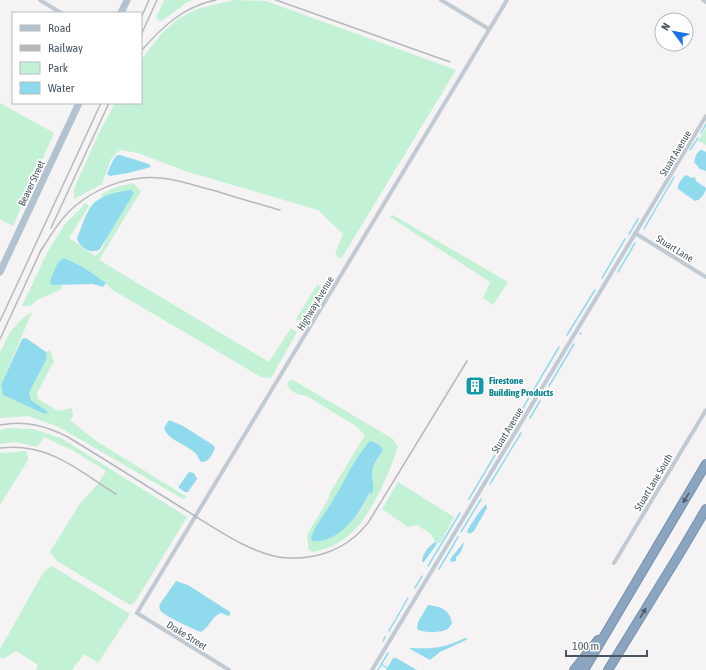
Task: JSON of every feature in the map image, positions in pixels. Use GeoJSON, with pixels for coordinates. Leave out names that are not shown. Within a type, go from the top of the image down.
{"type":"FeatureCollection","features":[{"type":"Feature","properties":{"kind":"highway"},"geometry":{"type":"LineString","coordinates":[[584,670],[706,464]]}},
{"type":"Feature","properties":{"kind":"highway"},"geometry":{"type":"LineString","coordinates":[[608,670],[706,509]]}},
{"type":"Feature","properties":{"kind":"highway"},"geometry":{"type":"LineString","coordinates":[[574,670],[609,627]]}},
{"type":"Feature","properties":{"kind":"main road"},"geometry":{"type":"LineString","coordinates":[[121,12],[127,0]]}},
{"type":"Feature","properties":{"kind":"main road","name":"Beaver Street"},"geometry":{"type":"LineString","coordinates":[[0,272],[79,104]]}},
{"type":"Feature","properties":{"kind":"street"},"geometry":{"type":"LineString","coordinates":[[40,0],[59,12]]}},
{"type":"Feature","properties":{"kind":"street"},"geometry":{"type":"LineString","coordinates":[[441,0],[489,29]]}},
{"type":"Feature","properties":{"kind":"street","name":"Highway Avenue"},"geometry":{"type":"LineString","coordinates":[[137,613],[507,0]]}},
{"type":"Feature","properties":{"kind":"street","name":"Stuart Avenue"},"geometry":{"type":"LineString","coordinates":[[372,670],[706,116]]}},
{"type":"Feature","properties":{"kind":"street","name":"Stuart Lane"},"geometry":{"type":"LineString","coordinates":[[635,233],[706,276]]}},
{"type":"Feature","properties":{"kind":"street","name":"Stuart Lane South"},"geometry":{"type":"LineString","coordinates":[[614,562],[706,410]]}},
{"type":"Feature","properties":{"kind":"street","name":"Drake Street"},"geometry":{"type":"LineString","coordinates":[[137,613],[229,670]]}},
{"type":"Feature","properties":{"kind":"green space"},"geometry":{"type":"Polygon","coordinates":[[[164,0],[194,0],[188,2],[161,21],[156,18],[164,0]]]}},
{"type":"Feature","properties":{"kind":"green space"},"geometry":{"type":"Polygon","coordinates":[[[234,0],[266,1],[456,70],[341,259],[335,254],[343,234],[318,210],[185,171],[138,153],[120,150],[111,159],[102,184],[74,199],[74,189],[99,133],[114,104],[142,104],[142,59],[162,33],[178,19],[197,9],[234,0]]]}},
{"type":"Feature","properties":{"kind":"green space"},"geometry":{"type":"Polygon","coordinates":[[[0,103],[54,133],[13,226],[0,219],[0,103]]]}},
{"type":"Feature","properties":{"kind":"green space"},"geometry":{"type":"Polygon","coordinates":[[[706,128],[706,145],[698,141],[706,128]]]}},
{"type":"Feature","properties":{"kind":"green space"},"geometry":{"type":"Polygon","coordinates":[[[133,183],[141,191],[99,260],[269,362],[291,328],[297,332],[271,378],[261,377],[111,289],[106,283],[83,267],[53,285],[61,284],[62,289],[37,300],[30,306],[22,306],[47,253],[65,224],[86,203],[89,206],[69,238],[95,256],[102,249],[107,237],[120,191],[103,198],[101,195],[113,188],[133,183]]]}},
{"type":"Feature","properties":{"kind":"green space"},"geometry":{"type":"Polygon","coordinates":[[[393,215],[508,282],[493,305],[483,298],[490,282],[390,217],[393,215]]]}},
{"type":"Feature","properties":{"kind":"green space"},"geometry":{"type":"Polygon","coordinates":[[[317,285],[324,289],[307,317],[301,321],[296,319],[317,285]]]}},
{"type":"Feature","properties":{"kind":"green space"},"geometry":{"type":"Polygon","coordinates":[[[32,312],[1,385],[47,412],[31,400],[29,393],[47,358],[46,352],[50,350],[54,361],[37,393],[38,399],[58,411],[72,408],[73,416],[70,420],[96,441],[187,497],[183,499],[59,427],[28,416],[0,418],[0,352],[10,332],[22,319],[32,312]]]}},
{"type":"Feature","properties":{"kind":"green space"},"geometry":{"type":"Polygon","coordinates":[[[293,380],[393,439],[398,447],[377,497],[362,521],[344,539],[328,547],[312,552],[309,550],[307,535],[365,435],[356,426],[305,395],[294,393],[287,385],[289,381],[293,380]],[[370,442],[359,455],[334,500],[318,523],[334,535],[354,519],[365,503],[375,464],[383,450],[374,442],[370,442]]]}},
{"type":"Feature","properties":{"kind":"green space"},"geometry":{"type":"Polygon","coordinates":[[[8,428],[33,429],[61,438],[187,517],[135,602],[130,605],[57,561],[50,552],[79,505],[98,484],[106,471],[72,450],[44,437],[37,447],[16,442],[0,444],[0,430],[8,428]]]}},
{"type":"Feature","properties":{"kind":"green space"},"geometry":{"type":"Polygon","coordinates":[[[27,451],[28,460],[0,505],[0,453],[27,451]]]}},
{"type":"Feature","properties":{"kind":"green space"},"geometry":{"type":"Polygon","coordinates":[[[398,482],[454,517],[440,543],[435,542],[431,534],[417,525],[408,527],[382,509],[398,482]]]}},
{"type":"Feature","properties":{"kind":"green space"},"geometry":{"type":"Polygon","coordinates":[[[52,566],[130,614],[98,663],[84,654],[72,670],[36,670],[38,665],[16,651],[3,659],[0,657],[0,649],[43,573],[52,566]]]}},
{"type":"Feature","properties":{"kind":"water"},"geometry":{"type":"Polygon","coordinates":[[[700,150],[706,152],[706,171],[700,169],[694,162],[696,155],[700,150]]]}},
{"type":"Feature","properties":{"kind":"water"},"geometry":{"type":"Polygon","coordinates":[[[117,155],[149,164],[151,167],[110,176],[107,174],[117,155]]]}},
{"type":"Feature","properties":{"kind":"water"},"geometry":{"type":"Polygon","coordinates":[[[686,175],[692,178],[695,177],[696,181],[706,188],[700,198],[695,201],[678,189],[680,181],[686,175]]]}},
{"type":"Feature","properties":{"kind":"water"},"geometry":{"type":"Polygon","coordinates":[[[131,190],[134,193],[100,249],[97,251],[90,251],[83,248],[77,239],[84,219],[92,205],[99,199],[108,195],[131,190]]]}},
{"type":"Feature","properties":{"kind":"water"},"geometry":{"type":"Polygon","coordinates":[[[64,258],[83,267],[106,283],[103,287],[93,284],[52,285],[50,281],[58,262],[64,258]]]}},
{"type":"Feature","properties":{"kind":"water"},"geometry":{"type":"Polygon","coordinates":[[[26,338],[46,352],[47,358],[29,393],[31,400],[48,412],[45,414],[3,395],[1,385],[22,339],[26,338]]]}},
{"type":"Feature","properties":{"kind":"water"},"geometry":{"type":"Polygon","coordinates":[[[169,420],[183,426],[213,445],[215,448],[207,461],[201,462],[195,453],[169,436],[164,428],[169,420]]]}},
{"type":"Feature","properties":{"kind":"water"},"geometry":{"type":"Polygon","coordinates":[[[370,441],[378,444],[383,450],[372,471],[372,494],[369,493],[354,518],[339,533],[322,541],[313,541],[311,538],[316,528],[354,462],[370,441]]]}},
{"type":"Feature","properties":{"kind":"water"},"geometry":{"type":"Polygon","coordinates":[[[189,472],[194,473],[197,479],[188,492],[185,492],[179,488],[179,486],[189,472]]]}},
{"type":"Feature","properties":{"kind":"water"},"geometry":{"type":"Polygon","coordinates":[[[486,504],[487,508],[474,531],[469,534],[467,531],[486,504]]]}},
{"type":"Feature","properties":{"kind":"water"},"geometry":{"type":"Polygon","coordinates":[[[435,542],[437,543],[436,545],[424,562],[422,562],[426,551],[435,542]]]}},
{"type":"Feature","properties":{"kind":"water"},"geometry":{"type":"Polygon","coordinates":[[[464,542],[458,556],[456,557],[456,561],[451,562],[451,558],[464,542]]]}},
{"type":"Feature","properties":{"kind":"water"},"geometry":{"type":"Polygon","coordinates":[[[176,581],[188,585],[230,612],[230,615],[221,613],[218,614],[201,632],[167,616],[160,610],[159,606],[176,581]]]}},
{"type":"Feature","properties":{"kind":"water"},"geometry":{"type":"Polygon","coordinates":[[[428,605],[437,606],[447,612],[452,623],[446,630],[426,632],[417,629],[418,622],[428,605]]]}},
{"type":"Feature","properties":{"kind":"water"},"geometry":{"type":"Polygon","coordinates":[[[467,638],[466,640],[440,652],[430,660],[410,649],[439,647],[467,638]]]}},
{"type":"Feature","properties":{"kind":"water"},"geometry":{"type":"Polygon","coordinates":[[[393,658],[396,658],[417,670],[386,670],[393,658]]]}},
{"type":"Feature","properties":{"kind":"waterway"},"geometry":{"type":"LineString","coordinates":[[701,133],[706,124]]}},
{"type":"Feature","properties":{"kind":"waterway"},"geometry":{"type":"LineString","coordinates":[[690,150],[698,138]]}},
{"type":"Feature","properties":{"kind":"waterway"},"geometry":{"type":"LineString","coordinates":[[644,229],[674,177]]}},
{"type":"Feature","properties":{"kind":"waterway"},"geometry":{"type":"LineString","coordinates":[[629,234],[638,219]]}},
{"type":"Feature","properties":{"kind":"waterway"},"geometry":{"type":"LineString","coordinates":[[602,278],[625,239]]}},
{"type":"Feature","properties":{"kind":"waterway"},"geometry":{"type":"LineString","coordinates":[[618,272],[635,243]]}},
{"type":"Feature","properties":{"kind":"waterway"},"geometry":{"type":"LineString","coordinates":[[567,335],[595,290]]}},
{"type":"Feature","properties":{"kind":"waterway"},"geometry":{"type":"LineString","coordinates":[[549,386],[574,344]]}},
{"type":"Feature","properties":{"kind":"waterway"},"geometry":{"type":"LineString","coordinates":[[469,499],[559,347]]}},
{"type":"Feature","properties":{"kind":"waterway"},"geometry":{"type":"LineString","coordinates":[[530,418],[540,401]]}},
{"type":"Feature","properties":{"kind":"waterway"},"geometry":{"type":"LineString","coordinates":[[490,484],[521,433]]}},
{"type":"Feature","properties":{"kind":"waterway"},"geometry":{"type":"LineString","coordinates":[[461,532],[481,499]]}},
{"type":"Feature","properties":{"kind":"waterway"},"geometry":{"type":"LineString","coordinates":[[428,566],[460,513]]}},
{"type":"Feature","properties":{"kind":"waterway"},"geometry":{"type":"LineString","coordinates":[[439,569],[458,537]]}},
{"type":"Feature","properties":{"kind":"waterway"},"geometry":{"type":"LineString","coordinates":[[415,588],[422,576]]}},
{"type":"Feature","properties":{"kind":"waterway"},"geometry":{"type":"LineString","coordinates":[[389,631],[408,598]]}},
{"type":"Feature","properties":{"kind":"waterway"},"geometry":{"type":"LineString","coordinates":[[383,641],[385,637]]}},
{"type":"Feature","properties":{"kind":"waterway"},"geometry":{"type":"LineString","coordinates":[[378,670],[388,653]]}},
{"type":"Feature","properties":{"kind":"waterway"},"geometry":{"type":"LineString","coordinates":[[381,664],[387,668]]}},
{"type":"Feature","properties":{"kind":"railway"},"geometry":{"type":"LineString","coordinates":[[142,16],[149,0]]}},
{"type":"Feature","properties":{"kind":"railway"},"geometry":{"type":"LineString","coordinates":[[142,33],[157,0]]}},
{"type":"Feature","properties":{"kind":"railway"},"geometry":{"type":"LineString","coordinates":[[142,50],[157,34],[184,12],[204,3],[216,0]]}},
{"type":"Feature","properties":{"kind":"railway"},"geometry":{"type":"LineString","coordinates":[[276,0],[450,62]]}},
{"type":"Feature","properties":{"kind":"railway"},"geometry":{"type":"LineString","coordinates":[[0,321],[101,104]]}},
{"type":"Feature","properties":{"kind":"railway"},"geometry":{"type":"LineString","coordinates":[[51,228],[109,104]]}},
{"type":"Feature","properties":{"kind":"railway"},"geometry":{"type":"LineString","coordinates":[[40,252],[60,222],[75,206],[96,192],[119,182],[131,179],[157,178],[175,180],[280,210]]}},
{"type":"Feature","properties":{"kind":"railway"},"geometry":{"type":"LineString","coordinates":[[0,339],[42,248]]}},
{"type":"Feature","properties":{"kind":"railway"},"geometry":{"type":"LineString","coordinates":[[0,425],[18,423],[35,425],[60,433],[229,537],[259,552],[288,558],[314,556],[338,548],[359,533],[368,523],[467,361]]}},
{"type":"Feature","properties":{"kind":"railway"},"geometry":{"type":"LineString","coordinates":[[0,448],[27,448],[53,456],[75,467],[116,494]]}},
{"type":"Feature","properties":{"kind":"place","name":"Firestone Building Products"},"geometry":{"type":"Point","coordinates":[475,386]}}]}
